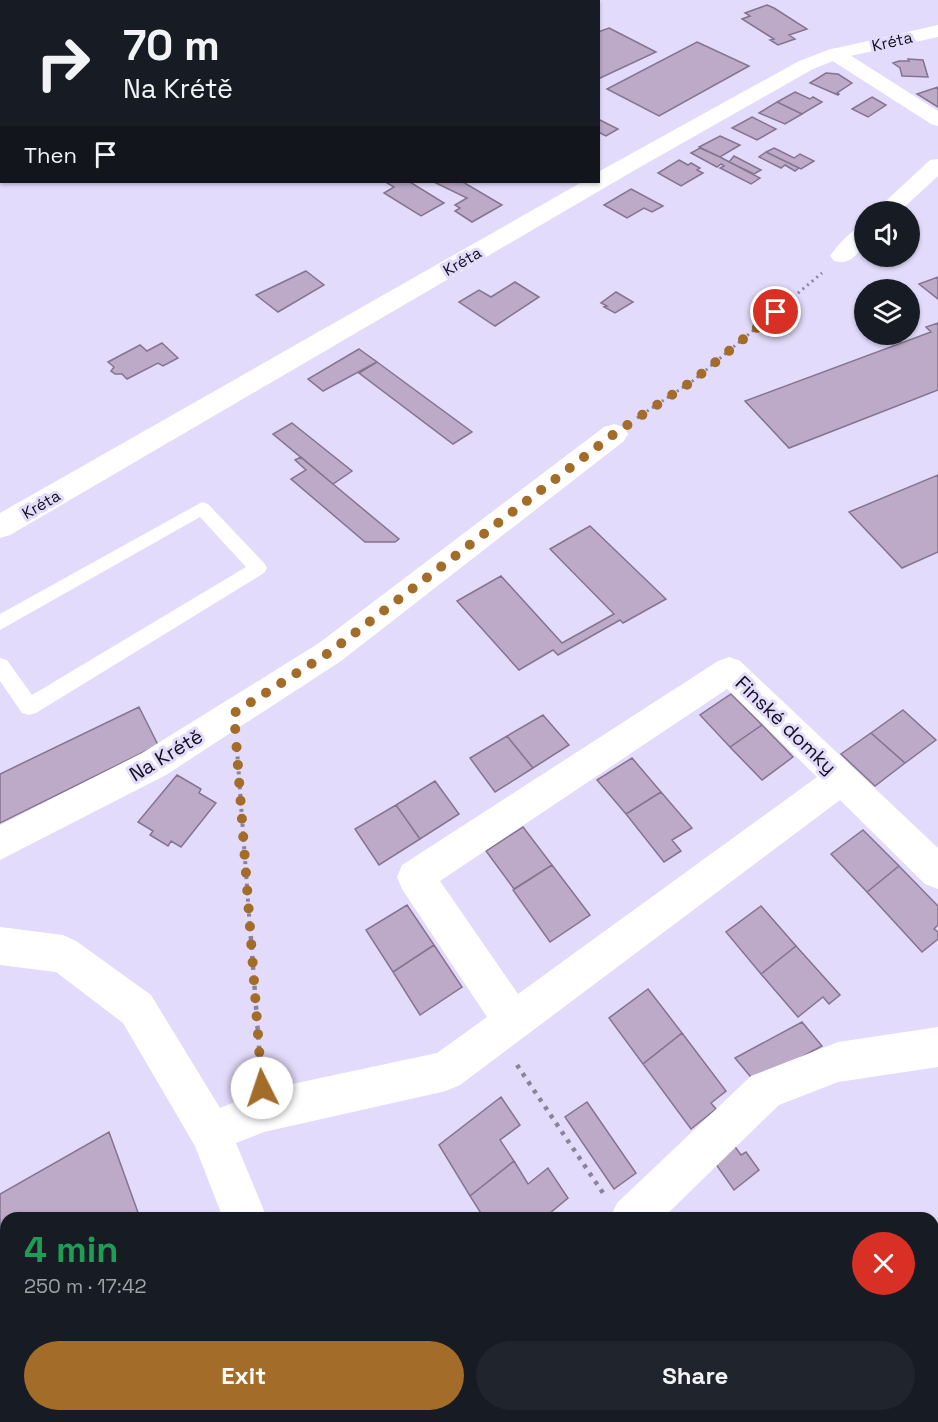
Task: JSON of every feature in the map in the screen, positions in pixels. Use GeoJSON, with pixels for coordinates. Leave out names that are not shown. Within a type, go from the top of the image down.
{"type":"FeatureCollection","features":[{"type":"Feature","properties":{"kind":"street","name":"Kréta"},"geometry":{"type":"LineString","coordinates":[[600,181],[806,65],[835,54],[938,30]]}},
{"type":"Feature","properties":{"kind":"street"},"geometry":{"type":"LineString","coordinates":[[835,54],[938,120]]}},
{"type":"Feature","properties":{"kind":"street"},"geometry":{"type":"LineString","coordinates":[[897,201],[938,165]]}},
{"type":"Feature","properties":{"kind":"street","name":"Kréta"},"geometry":{"type":"LineString","coordinates":[[0,527],[596,183]]}},
{"type":"Feature","properties":{"kind":"street"},"geometry":{"type":"LineString","coordinates":[[842,256],[854,243]]}},
{"type":"Feature","properties":{"kind":"street","name":"Na Krétě"},"geometry":{"type":"LineString","coordinates":[[0,843],[154,764],[330,652],[614,434]]}},
{"type":"Feature","properties":{"kind":"street","name":"Finské domky"},"geometry":{"type":"LineString","coordinates":[[211,1133],[264,1111],[446,1071],[505,1028],[842,779],[729,670],[415,877],[505,1028]]}},
{"type":"Feature","properties":{"kind":"street"},"geometry":{"type":"LineString","coordinates":[[842,779],[938,872]]}},
{"type":"Feature","properties":{"kind":"street"},"geometry":{"type":"LineString","coordinates":[[0,946],[63,954],[137,1009],[211,1133],[243,1212]]}},
{"type":"Feature","properties":{"kind":"street"},"geometry":{"type":"LineString","coordinates":[[620,1208],[765,1090],[838,1062],[938,1047]]}},
{"type":"Feature","properties":{"kind":"lane"},"geometry":{"type":"LineString","coordinates":[[0,623],[202,508],[258,568],[29,707],[0,666]]}},
{"type":"Feature","properties":{"kind":"path"},"geometry":{"type":"LineString","coordinates":[[614,434],[694,380],[842,256]]}},
{"type":"Feature","properties":{"kind":"path"},"geometry":{"type":"LineString","coordinates":[[234,713],[264,1111]]}},
{"type":"Feature","properties":{"kind":"path"},"geometry":{"type":"LineString","coordinates":[[505,1028],[620,1208]]}},
{"type":"Feature","properties":{"kind":"building"},"geometry":{"type":"Polygon","coordinates":[[[767,5],[807,29],[789,35],[795,39],[778,45],[770,40],[774,39],[742,19],[750,16],[745,13],[767,5]]]}},
{"type":"Feature","properties":{"kind":"building"},"geometry":{"type":"Polygon","coordinates":[[[609,28],[656,52],[600,78],[600,31],[609,28]]]}},
{"type":"Feature","properties":{"kind":"building"},"geometry":{"type":"Polygon","coordinates":[[[697,42],[749,66],[659,116],[607,89],[697,42]]]}},
{"type":"Feature","properties":{"kind":"building"},"geometry":{"type":"Polygon","coordinates":[[[908,59],[923,60],[928,77],[902,76],[900,68],[893,63],[909,61],[908,59]]]}},
{"type":"Feature","properties":{"kind":"building"},"geometry":{"type":"Polygon","coordinates":[[[826,73],[838,74],[852,83],[837,93],[838,95],[810,83],[826,73]]]}},
{"type":"Feature","properties":{"kind":"building"},"geometry":{"type":"Polygon","coordinates":[[[938,87],[938,107],[917,94],[938,87]]]}},
{"type":"Feature","properties":{"kind":"building"},"geometry":{"type":"Polygon","coordinates":[[[795,92],[822,102],[802,114],[777,102],[795,92]]]}},
{"type":"Feature","properties":{"kind":"building"},"geometry":{"type":"Polygon","coordinates":[[[872,97],[886,105],[868,117],[852,109],[872,97]]]}},
{"type":"Feature","properties":{"kind":"building"},"geometry":{"type":"Polygon","coordinates":[[[777,102],[802,114],[785,124],[759,113],[777,102]]]}},
{"type":"Feature","properties":{"kind":"building"},"geometry":{"type":"Polygon","coordinates":[[[752,117],[776,129],[757,140],[732,128],[752,117]]]}},
{"type":"Feature","properties":{"kind":"building"},"geometry":{"type":"Polygon","coordinates":[[[600,120],[618,129],[606,136],[600,133],[600,120]]]}},
{"type":"Feature","properties":{"kind":"building"},"geometry":{"type":"Polygon","coordinates":[[[720,136],[740,145],[720,157],[699,147],[720,136]]]}},
{"type":"Feature","properties":{"kind":"building"},"geometry":{"type":"Polygon","coordinates":[[[700,148],[760,178],[751,184],[720,168],[724,166],[721,164],[717,167],[691,153],[700,148]]]}},
{"type":"Feature","properties":{"kind":"building"},"geometry":{"type":"Polygon","coordinates":[[[774,148],[794,158],[800,154],[814,161],[801,169],[766,152],[774,148]]]}},
{"type":"Feature","properties":{"kind":"building"},"geometry":{"type":"Polygon","coordinates":[[[766,152],[799,168],[795,171],[785,165],[781,168],[759,157],[766,152]]]}},
{"type":"Feature","properties":{"kind":"building"},"geometry":{"type":"Polygon","coordinates":[[[734,156],[761,170],[754,174],[729,162],[734,156]]]}},
{"type":"Feature","properties":{"kind":"building"},"geometry":{"type":"Polygon","coordinates":[[[679,160],[688,165],[691,163],[700,168],[697,170],[703,173],[681,186],[658,173],[679,160]]]}},
{"type":"Feature","properties":{"kind":"building"},"geometry":{"type":"Polygon","coordinates":[[[387,183],[412,183],[444,203],[421,216],[384,193],[394,187],[387,183]]]}},
{"type":"Feature","properties":{"kind":"building"},"geometry":{"type":"Polygon","coordinates":[[[436,183],[465,183],[502,205],[472,222],[455,211],[460,208],[455,205],[467,198],[436,183]]]}},
{"type":"Feature","properties":{"kind":"building"},"geometry":{"type":"Polygon","coordinates":[[[631,189],[663,206],[652,212],[644,208],[627,218],[604,205],[631,189]]]}},
{"type":"Feature","properties":{"kind":"building"},"geometry":{"type":"Polygon","coordinates":[[[306,271],[324,285],[278,312],[256,295],[306,271]]]}},
{"type":"Feature","properties":{"kind":"building"},"geometry":{"type":"Polygon","coordinates":[[[938,277],[938,299],[920,285],[938,277]]]}},
{"type":"Feature","properties":{"kind":"building"},"geometry":{"type":"Polygon","coordinates":[[[515,282],[539,297],[495,326],[459,302],[479,290],[491,297],[515,282]]]}},
{"type":"Feature","properties":{"kind":"building"},"geometry":{"type":"Polygon","coordinates":[[[616,292],[633,302],[615,313],[601,303],[616,292]]]}},
{"type":"Feature","properties":{"kind":"building"},"geometry":{"type":"Polygon","coordinates":[[[938,323],[938,390],[789,448],[745,401],[896,345],[920,345],[920,336],[931,332],[926,327],[938,323]]]}},
{"type":"Feature","properties":{"kind":"building"},"geometry":{"type":"Polygon","coordinates":[[[162,343],[178,358],[163,366],[158,363],[127,379],[122,374],[115,374],[111,371],[114,367],[108,362],[140,345],[147,351],[162,343]]]}},
{"type":"Feature","properties":{"kind":"building"},"geometry":{"type":"Polygon","coordinates":[[[359,349],[377,362],[323,391],[308,379],[359,349]]]}},
{"type":"Feature","properties":{"kind":"building"},"geometry":{"type":"Polygon","coordinates":[[[377,362],[472,432],[453,444],[359,373],[377,362]]]}},
{"type":"Feature","properties":{"kind":"building"},"geometry":{"type":"Polygon","coordinates":[[[292,423],[352,471],[333,484],[273,434],[292,423]]]}},
{"type":"Feature","properties":{"kind":"building"},"geometry":{"type":"Polygon","coordinates":[[[301,457],[399,539],[395,542],[365,542],[291,479],[306,470],[295,460],[301,457]]]}},
{"type":"Feature","properties":{"kind":"building"},"geometry":{"type":"Polygon","coordinates":[[[938,475],[938,552],[902,568],[849,512],[938,475]]]}},
{"type":"Feature","properties":{"kind":"building"},"geometry":{"type":"Polygon","coordinates":[[[590,526],[666,599],[623,623],[620,620],[558,655],[553,650],[519,670],[457,601],[501,576],[562,643],[614,614],[550,549],[590,526]]]}},
{"type":"Feature","properties":{"kind":"building"},"geometry":{"type":"Polygon","coordinates":[[[731,694],[762,725],[730,747],[700,715],[731,694]]]}},
{"type":"Feature","properties":{"kind":"building"},"geometry":{"type":"Polygon","coordinates":[[[139,707],[158,745],[0,823],[0,774],[139,707]]]}},
{"type":"Feature","properties":{"kind":"building"},"geometry":{"type":"Polygon","coordinates":[[[903,710],[936,740],[905,763],[871,733],[903,710]]]}},
{"type":"Feature","properties":{"kind":"building"},"geometry":{"type":"Polygon","coordinates":[[[543,715],[569,745],[533,768],[507,736],[543,715]]]}},
{"type":"Feature","properties":{"kind":"building"},"geometry":{"type":"Polygon","coordinates":[[[762,725],[793,757],[762,780],[730,747],[762,725]]]}},
{"type":"Feature","properties":{"kind":"building"},"geometry":{"type":"Polygon","coordinates":[[[871,733],[905,763],[875,786],[841,754],[871,733]]]}},
{"type":"Feature","properties":{"kind":"building"},"geometry":{"type":"Polygon","coordinates":[[[507,736],[533,768],[495,792],[470,758],[507,736]]]}},
{"type":"Feature","properties":{"kind":"building"},"geometry":{"type":"Polygon","coordinates":[[[632,758],[661,792],[626,814],[597,780],[632,758]]]}},
{"type":"Feature","properties":{"kind":"building"},"geometry":{"type":"Polygon","coordinates":[[[177,775],[201,789],[199,793],[216,803],[181,847],[171,841],[168,846],[150,835],[153,831],[138,822],[177,775]]]}},
{"type":"Feature","properties":{"kind":"building"},"geometry":{"type":"Polygon","coordinates":[[[435,781],[459,814],[420,839],[396,805],[435,781]]]}},
{"type":"Feature","properties":{"kind":"building"},"geometry":{"type":"Polygon","coordinates":[[[661,792],[692,828],[672,840],[681,851],[664,862],[626,814],[661,792]]]}},
{"type":"Feature","properties":{"kind":"building"},"geometry":{"type":"Polygon","coordinates":[[[396,805],[420,839],[379,865],[355,829],[396,805]]]}},
{"type":"Feature","properties":{"kind":"building"},"geometry":{"type":"Polygon","coordinates":[[[523,827],[552,865],[514,889],[486,851],[523,827]]]}},
{"type":"Feature","properties":{"kind":"building"},"geometry":{"type":"Polygon","coordinates":[[[863,830],[899,866],[867,892],[831,854],[863,830]]]}},
{"type":"Feature","properties":{"kind":"building"},"geometry":{"type":"Polygon","coordinates":[[[552,865],[590,915],[550,942],[513,890],[552,865]]]}},
{"type":"Feature","properties":{"kind":"building"},"geometry":{"type":"Polygon","coordinates":[[[899,866],[938,906],[938,925],[934,929],[938,932],[938,939],[922,952],[867,892],[899,866]]]}},
{"type":"Feature","properties":{"kind":"building"},"geometry":{"type":"Polygon","coordinates":[[[407,905],[434,945],[393,972],[366,930],[407,905]]]}},
{"type":"Feature","properties":{"kind":"building"},"geometry":{"type":"Polygon","coordinates":[[[761,906],[796,946],[761,974],[726,932],[761,906]]]}},
{"type":"Feature","properties":{"kind":"building"},"geometry":{"type":"Polygon","coordinates":[[[434,945],[462,987],[420,1015],[393,972],[434,945]]]}},
{"type":"Feature","properties":{"kind":"building"},"geometry":{"type":"Polygon","coordinates":[[[796,946],[840,995],[829,1004],[823,997],[798,1017],[761,974],[796,946]]]}},
{"type":"Feature","properties":{"kind":"building"},"geometry":{"type":"Polygon","coordinates":[[[648,989],[682,1033],[643,1064],[609,1018],[648,989]]]}},
{"type":"Feature","properties":{"kind":"building"},"geometry":{"type":"Polygon","coordinates":[[[802,1022],[822,1046],[755,1082],[735,1058],[802,1022]]]}},
{"type":"Feature","properties":{"kind":"building"},"geometry":{"type":"Polygon","coordinates":[[[682,1033],[726,1091],[711,1103],[716,1109],[691,1129],[643,1064],[682,1033]]]}},
{"type":"Feature","properties":{"kind":"building"},"geometry":{"type":"Polygon","coordinates":[[[501,1097],[520,1125],[500,1140],[514,1161],[470,1196],[439,1145],[501,1097]]]}},
{"type":"Feature","properties":{"kind":"building"},"geometry":{"type":"Polygon","coordinates":[[[587,1102],[636,1173],[614,1189],[565,1117],[587,1102]]]}},
{"type":"Feature","properties":{"kind":"building"},"geometry":{"type":"Polygon","coordinates":[[[109,1132],[138,1212],[0,1212],[0,1194],[109,1132]]]}},
{"type":"Feature","properties":{"kind":"building"},"geometry":{"type":"Polygon","coordinates":[[[728,1137],[741,1155],[746,1152],[759,1170],[734,1190],[708,1153],[728,1137]]]}},
{"type":"Feature","properties":{"kind":"building"},"geometry":{"type":"Polygon","coordinates":[[[514,1161],[528,1184],[548,1168],[568,1198],[551,1212],[480,1212],[470,1196],[514,1161]]]}},
{"type":"Feature","properties":{"kind":"route"},"geometry":{"type":"LineString","coordinates":[[262,1088],[234,713],[330,652],[614,434],[694,380],[776,312]]}}]}
